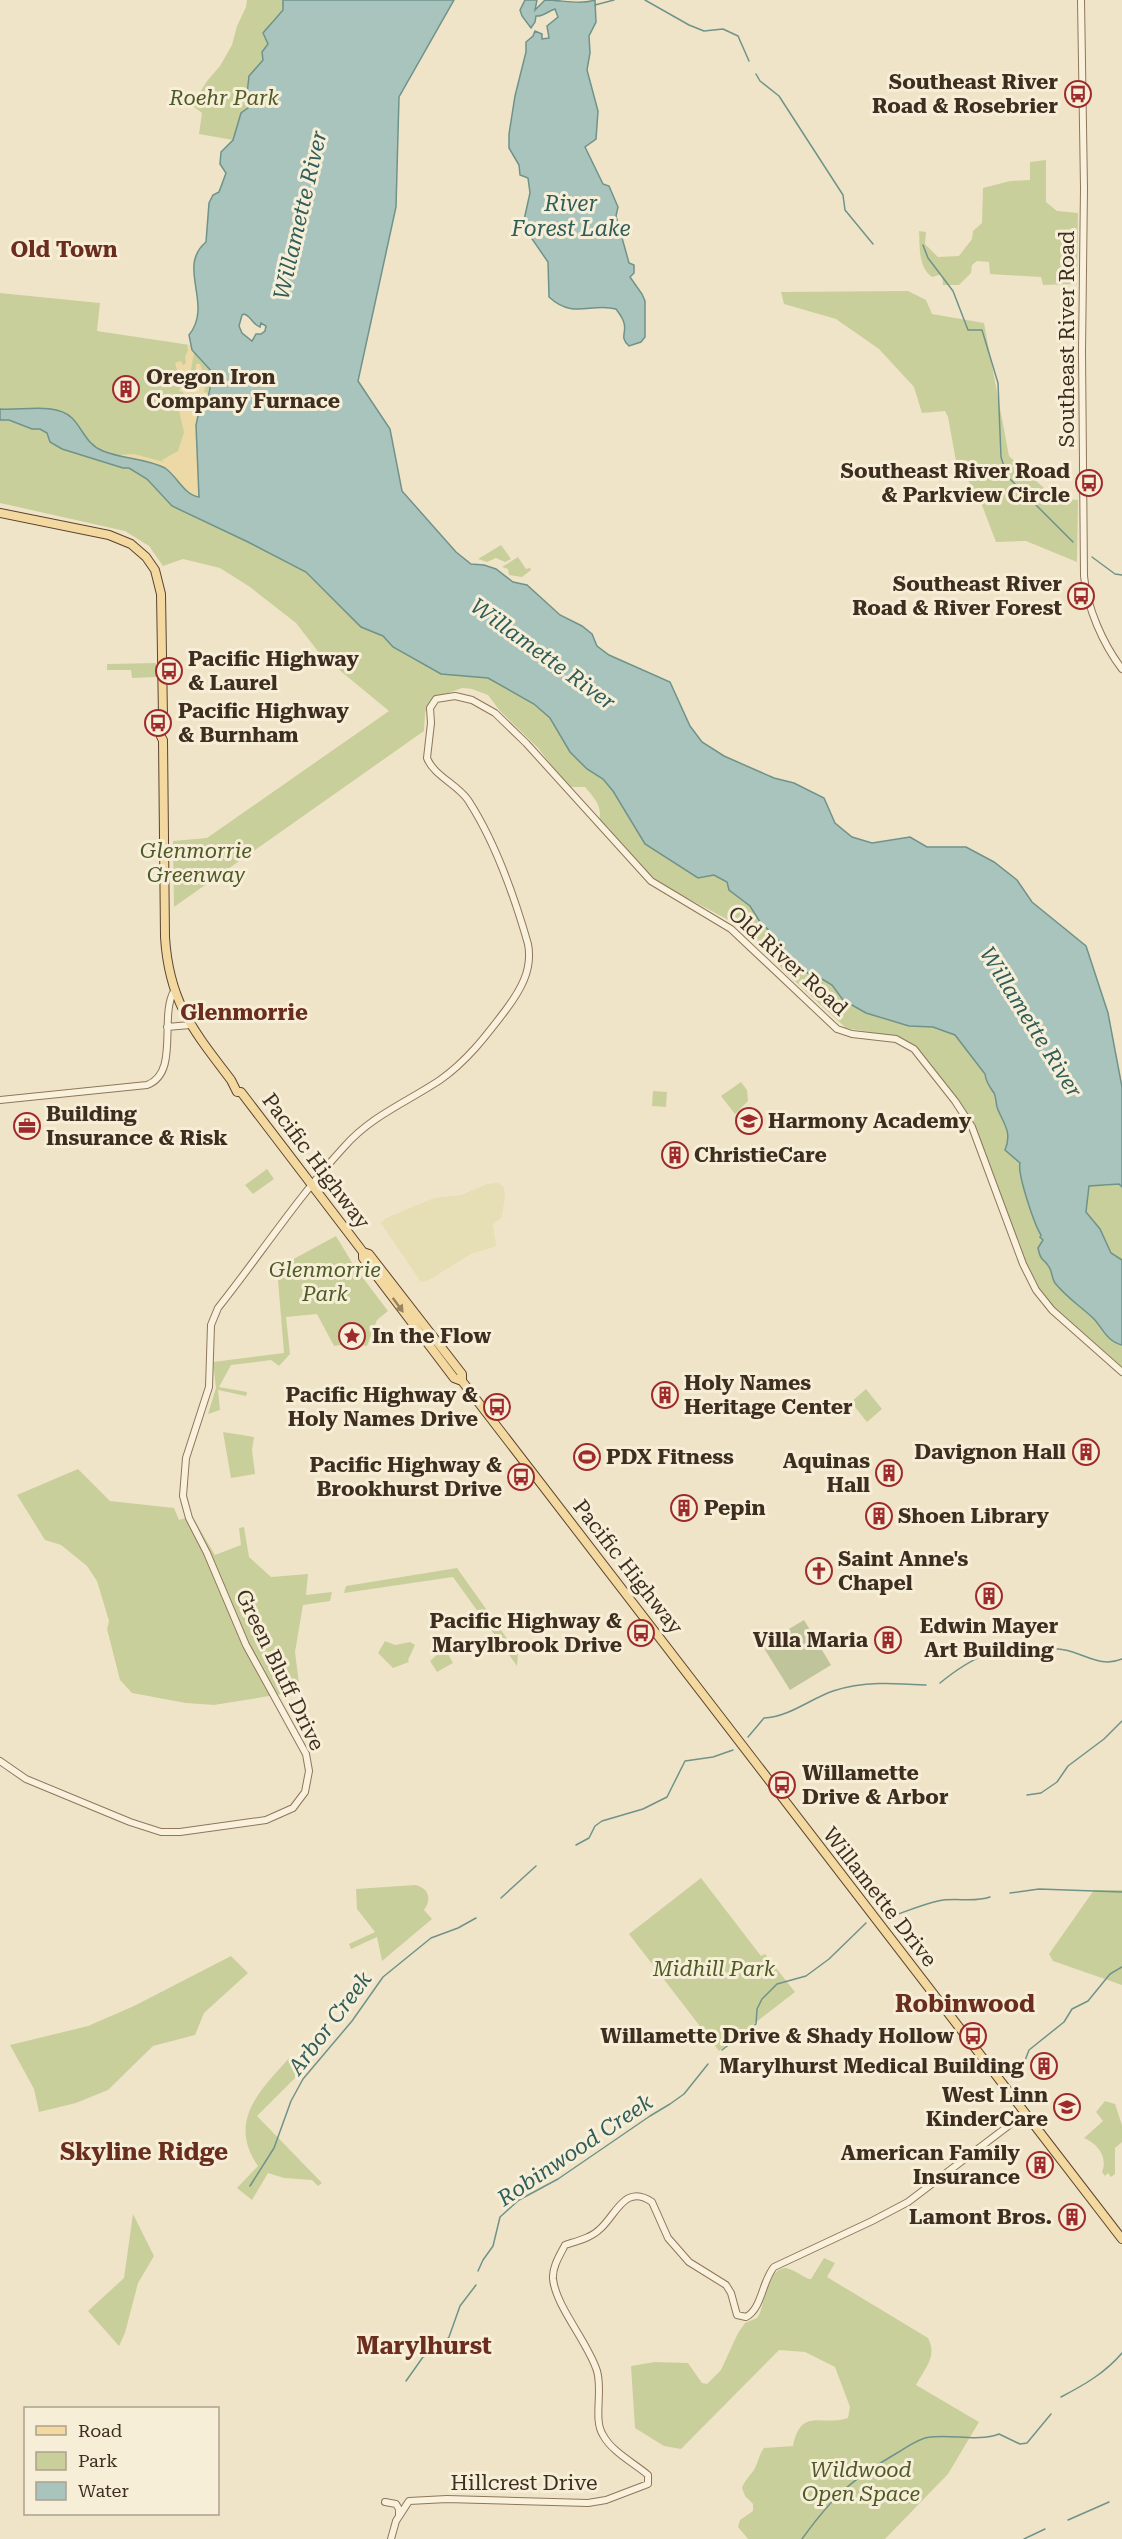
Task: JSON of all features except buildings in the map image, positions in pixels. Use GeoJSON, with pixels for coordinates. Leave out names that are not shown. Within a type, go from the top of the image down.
{"type":"FeatureCollection","features":[{"type":"Feature","properties":{"kind":"main road","name":"Pacific Highway"},"geometry":{"type":"LineString","coordinates":[[0,513],[109,535],[131,544],[146,557],[155,570],[161,594],[163,717],[166,720],[166,737],[163,740],[165,937],[168,969],[174,991],[190,1025],[231,1080],[241,1088],[241,1092],[363,1252],[363,1258],[412,1324],[454,1378],[462,1382],[764,1775]]}},
{"type":"Feature","properties":{"kind":"main road","name":"Willamette Drive"},"geometry":{"type":"LineString","coordinates":[[764,1775],[1122,2239]]}},
{"type":"Feature","properties":{"kind":"street","name":"Southeast River Road"},"geometry":{"type":"LineString","coordinates":[[1081,0],[1084,188],[1082,360],[1084,576],[1098,627],[1122,669]]}},
{"type":"Feature","properties":{"kind":"street","name":"Old River Road"},"geometry":{"type":"LineString","coordinates":[[439,698],[451,696],[466,698],[495,713],[526,742],[651,881],[731,928],[802,993],[834,1027],[852,1035],[901,1041],[914,1049],[955,1101],[972,1127],[1023,1264],[1036,1290],[1052,1310],[1122,1372]]}},
{"type":"Feature","properties":{"kind":"street","name":"Green Bluff Drive"},"geometry":{"type":"LineString","coordinates":[[0,1761],[26,1779],[130,1822],[161,1832],[180,1832],[267,1820],[286,1812],[303,1796],[309,1776],[306,1754],[249,1651],[185,1507],[183,1471],[209,1387],[212,1318],[343,1147],[370,1123],[434,1084],[465,1059],[484,1039],[508,1007],[525,977],[529,962],[528,944],[490,841],[460,789],[435,770],[427,758],[431,723],[430,708],[439,698]]}},
{"type":"Feature","properties":{"kind":"street"},"geometry":{"type":"LineString","coordinates":[[0,1100],[151,1084],[164,1071],[170,998],[174,991]]}},
{"type":"Feature","properties":{"kind":"street"},"geometry":{"type":"LineString","coordinates":[[167,1027],[190,1025]]}},
{"type":"Feature","properties":{"kind":"street","name":"Hillcrest Drive"},"geometry":{"type":"LineString","coordinates":[[399,2516],[409,2501],[447,2499],[588,2503],[606,2500],[648,2484],[648,2475],[608,2442],[601,2432],[600,2386],[596,2368],[553,2280],[554,2269],[565,2245],[595,2233],[625,2200],[634,2197],[645,2198],[654,2205],[664,2231],[673,2245],[689,2262],[726,2285],[731,2293],[737,2315],[746,2318],[753,2311],[766,2279],[774,2267],[908,2202],[1024,2114]]}},
{"type":"Feature","properties":{"kind":"street"},"geometry":{"type":"LineString","coordinates":[[385,2502],[396,2504],[399,2509],[399,2516],[391,2539]]}},
{"type":"Feature","properties":{"kind":"shaded area"},"geometry":{"type":"Polygon","coordinates":[[[497,1183],[503,1186],[505,1194],[502,1217],[493,1224],[496,1246],[471,1254],[429,1280],[421,1282],[381,1223],[386,1218],[434,1198],[462,1195],[487,1184],[497,1183]]]}},
{"type":"Feature","properties":{"kind":"green space","name":"Roehr Park"},"geometry":{"type":"Polygon","coordinates":[[[247,0],[283,0],[284,4],[282,11],[269,26],[268,48],[264,57],[249,76],[252,105],[241,113],[233,140],[199,134],[202,113],[172,90],[187,101],[197,97],[232,45],[247,0]]]}},
{"type":"Feature","properties":{"kind":"green space"},"geometry":{"type":"Polygon","coordinates":[[[1046,160],[1046,202],[1057,211],[1078,213],[1077,284],[1043,285],[1041,277],[990,274],[989,262],[977,261],[972,265],[971,273],[959,285],[943,285],[942,274],[932,277],[927,273],[922,262],[919,231],[926,232],[925,244],[938,257],[959,256],[972,239],[973,231],[982,223],[983,188],[1010,181],[1030,180],[1030,162],[1046,160]]]}},
{"type":"Feature","properties":{"kind":"green space"},"geometry":{"type":"Polygon","coordinates":[[[908,291],[926,300],[932,314],[984,323],[1009,456],[1055,498],[1078,500],[1077,562],[1026,541],[996,542],[980,500],[956,461],[945,411],[922,413],[914,387],[879,349],[836,319],[784,304],[781,292],[908,291]]]}},
{"type":"Feature","properties":{"kind":"green space","name":"Glenmorrie Greenway"},"geometry":{"type":"Polygon","coordinates":[[[0,293],[100,303],[97,331],[190,345],[213,373],[208,393],[252,540],[267,552],[306,572],[361,627],[383,636],[393,647],[441,674],[488,678],[534,704],[550,718],[570,752],[587,769],[603,779],[613,791],[645,844],[698,878],[714,875],[727,882],[729,890],[750,906],[760,922],[776,937],[789,958],[814,978],[822,979],[832,985],[843,1000],[866,1013],[909,1026],[933,1027],[955,1035],[985,1074],[995,1096],[1008,1132],[1005,1150],[1020,1163],[1024,1189],[1043,1240],[1043,1244],[1039,1246],[1040,1252],[1054,1281],[1068,1297],[1093,1318],[1108,1337],[1122,1345],[1122,1367],[1044,1298],[1026,1265],[982,1148],[949,1089],[915,1047],[898,1037],[846,1028],[785,972],[747,930],[663,885],[646,872],[617,841],[609,828],[599,821],[599,807],[585,787],[568,787],[538,748],[500,711],[488,695],[462,688],[428,704],[424,731],[174,907],[173,841],[207,838],[389,711],[320,654],[296,623],[250,587],[220,568],[183,559],[163,566],[149,546],[125,531],[0,503],[0,293]]]}},
{"type":"Feature","properties":{"kind":"green space"},"geometry":{"type":"Polygon","coordinates":[[[501,545],[511,559],[505,562],[496,558],[487,562],[478,559],[501,545]]]}},
{"type":"Feature","properties":{"kind":"green space"},"geometry":{"type":"Polygon","coordinates":[[[518,557],[526,569],[531,570],[522,577],[509,575],[508,569],[502,567],[518,557]]]}},
{"type":"Feature","properties":{"kind":"green space"},"geometry":{"type":"Polygon","coordinates":[[[156,663],[156,677],[132,678],[131,670],[107,670],[107,664],[156,663]]]}},
{"type":"Feature","properties":{"kind":"green space"},"geometry":{"type":"Polygon","coordinates":[[[741,1082],[747,1090],[748,1101],[735,1114],[721,1096],[741,1082]]]}},
{"type":"Feature","properties":{"kind":"green space"},"geometry":{"type":"Polygon","coordinates":[[[653,1091],[667,1092],[666,1107],[652,1106],[653,1091]]]}},
{"type":"Feature","properties":{"kind":"green space"},"geometry":{"type":"Polygon","coordinates":[[[267,1169],[274,1179],[253,1194],[245,1185],[267,1169]]]}},
{"type":"Feature","properties":{"kind":"green space"},"geometry":{"type":"Polygon","coordinates":[[[1093,1184],[1101,1186],[1119,1184],[1122,1187],[1122,1260],[1110,1253],[1100,1229],[1086,1212],[1088,1187],[1093,1184]]]}},
{"type":"Feature","properties":{"kind":"green space","name":"Glenmorrie Park"},"geometry":{"type":"Polygon","coordinates":[[[336,1236],[354,1266],[388,1311],[377,1320],[367,1346],[353,1343],[334,1346],[317,1314],[286,1317],[290,1354],[279,1366],[271,1360],[231,1365],[219,1387],[247,1392],[246,1396],[218,1390],[220,1410],[208,1414],[216,1388],[213,1362],[284,1353],[277,1268],[336,1236]]]}},
{"type":"Feature","properties":{"kind":"green space"},"geometry":{"type":"Polygon","coordinates":[[[866,1389],[882,1409],[867,1422],[851,1402],[866,1389]]]}},
{"type":"Feature","properties":{"kind":"green space"},"geometry":{"type":"Polygon","coordinates":[[[223,1432],[254,1437],[252,1450],[255,1474],[231,1478],[223,1432]]]}},
{"type":"Feature","properties":{"kind":"green space"},"geometry":{"type":"Polygon","coordinates":[[[78,1469],[110,1501],[174,1508],[179,1520],[192,1516],[215,1555],[241,1545],[239,1528],[244,1527],[249,1557],[271,1577],[308,1574],[306,1595],[332,1592],[330,1601],[303,1605],[295,1652],[300,1691],[214,1705],[186,1703],[132,1693],[120,1680],[107,1629],[109,1621],[97,1581],[87,1566],[61,1545],[45,1540],[17,1495],[78,1469]]]}},
{"type":"Feature","properties":{"kind":"green space"},"geometry":{"type":"Polygon","coordinates":[[[457,1568],[518,1654],[517,1666],[453,1577],[344,1593],[346,1586],[457,1568]]]}},
{"type":"Feature","properties":{"kind":"green space"},"geometry":{"type":"Polygon","coordinates":[[[804,1620],[831,1665],[790,1690],[762,1645],[804,1620]]]}},
{"type":"Feature","properties":{"kind":"green space"},"geometry":{"type":"Polygon","coordinates":[[[385,1641],[395,1645],[410,1642],[415,1645],[409,1662],[393,1668],[378,1653],[385,1641]]]}},
{"type":"Feature","properties":{"kind":"green space"},"geometry":{"type":"Polygon","coordinates":[[[445,1648],[453,1663],[437,1672],[430,1661],[445,1648]]]}},
{"type":"Feature","properties":{"kind":"green space","name":"Midhill Park"},"geometry":{"type":"Polygon","coordinates":[[[701,1878],[761,1956],[765,1954],[795,1992],[719,2051],[629,1934],[701,1878]]]}},
{"type":"Feature","properties":{"kind":"green space"},"geometry":{"type":"Polygon","coordinates":[[[420,1886],[428,1895],[428,1902],[424,1910],[432,1919],[382,1961],[377,1937],[351,1949],[349,1944],[375,1932],[357,1909],[356,1889],[420,1886]]]}},
{"type":"Feature","properties":{"kind":"green space"},"geometry":{"type":"Polygon","coordinates":[[[1094,1890],[1122,1890],[1122,1985],[1053,1961],[1049,1954],[1094,1890]]]}},
{"type":"Feature","properties":{"kind":"green space"},"geometry":{"type":"Polygon","coordinates":[[[231,1956],[248,1973],[204,2013],[195,2035],[153,2046],[108,2090],[76,2103],[39,2112],[34,2089],[10,2045],[88,2026],[134,2006],[231,1956]]]}},
{"type":"Feature","properties":{"kind":"green space"},"geometry":{"type":"Polygon","coordinates":[[[289,2058],[301,2072],[257,2116],[322,2183],[318,2186],[312,2180],[284,2178],[268,2173],[252,2200],[237,2188],[258,2166],[249,2150],[246,2135],[247,2121],[258,2095],[289,2058]]]}},
{"type":"Feature","properties":{"kind":"green space"},"geometry":{"type":"Polygon","coordinates":[[[1105,2101],[1115,2104],[1122,2125],[1122,2142],[1115,2148],[1115,2174],[1111,2177],[1108,2173],[1105,2176],[1102,2172],[1103,2156],[1097,2147],[1084,2138],[1103,2121],[1096,2112],[1105,2101]]]}},
{"type":"Feature","properties":{"kind":"green space"},"geometry":{"type":"Polygon","coordinates":[[[133,2214],[154,2256],[138,2283],[125,2333],[119,2346],[88,2311],[124,2278],[133,2214]]]}},
{"type":"Feature","properties":{"kind":"green space","name":"Wildwood Open Space"},"geometry":{"type":"Polygon","coordinates":[[[824,2258],[835,2263],[827,2277],[928,2338],[931,2345],[931,2357],[916,2385],[979,2422],[948,2474],[885,2539],[748,2539],[738,2527],[740,2520],[753,2511],[753,2504],[745,2496],[742,2488],[755,2469],[764,2448],[793,2446],[801,2426],[807,2422],[848,2418],[850,2407],[835,2367],[805,2352],[779,2350],[681,2449],[664,2446],[635,2428],[631,2366],[655,2362],[688,2363],[702,2383],[707,2384],[721,2370],[745,2323],[757,2318],[775,2273],[786,2268],[811,2279],[824,2258]]]}},
{"type":"Feature","properties":{"kind":"sand"},"geometry":{"type":"Polygon","coordinates":[[[187,345],[190,345],[194,353],[190,375],[198,377],[197,372],[196,376],[196,364],[200,364],[204,376],[198,381],[199,385],[205,388],[204,392],[208,393],[206,408],[201,412],[196,425],[200,491],[197,497],[188,492],[170,472],[160,466],[119,455],[134,454],[164,462],[162,460],[178,451],[184,432],[179,411],[184,393],[179,391],[182,383],[173,377],[172,373],[178,373],[175,363],[181,361],[183,365],[186,363],[187,345]]]}},
{"type":"Feature","properties":{"kind":"water","name":"Willamette River"},"geometry":{"type":"Polygon","coordinates":[[[283,0],[454,0],[399,97],[396,207],[358,381],[390,429],[402,491],[456,552],[471,564],[496,569],[513,582],[527,585],[560,615],[592,634],[597,646],[609,655],[670,682],[690,726],[702,742],[724,756],[774,778],[794,783],[824,798],[835,823],[852,837],[872,843],[910,837],[927,847],[966,847],[994,862],[1017,880],[1032,902],[1086,946],[1108,1013],[1122,1087],[1122,1187],[1119,1184],[1089,1186],[1086,1212],[1100,1229],[1111,1253],[1122,1260],[1122,1345],[1108,1337],[1093,1318],[1059,1288],[1050,1269],[1040,1256],[1038,1248],[1043,1240],[1027,1200],[1021,1178],[1020,1163],[1005,1150],[1008,1137],[995,1095],[985,1074],[955,1035],[933,1027],[909,1026],[866,1013],[843,1000],[832,985],[822,979],[814,978],[789,958],[776,937],[760,922],[750,906],[729,890],[727,882],[714,875],[698,878],[645,844],[613,791],[603,779],[587,769],[570,752],[550,718],[534,704],[488,678],[441,674],[393,647],[383,636],[361,627],[306,572],[172,506],[147,479],[129,468],[62,449],[50,442],[47,433],[40,429],[32,429],[9,420],[0,420],[0,409],[38,408],[65,413],[76,422],[97,448],[110,454],[150,462],[165,468],[189,493],[199,497],[196,425],[198,416],[206,408],[213,373],[192,350],[189,335],[196,323],[198,311],[194,263],[198,252],[206,242],[209,203],[213,195],[219,192],[226,173],[220,164],[221,152],[233,140],[241,113],[252,105],[253,101],[247,94],[249,76],[263,60],[262,52],[268,44],[263,33],[283,10],[283,0]],[[242,315],[239,326],[242,333],[252,341],[256,334],[265,331],[266,326],[261,323],[260,327],[258,326],[246,315],[242,315]]]}},
{"type":"Feature","properties":{"kind":"water","name":"River Forest Lake"},"geometry":{"type":"Polygon","coordinates":[[[525,0],[537,0],[535,10],[545,0],[577,2],[595,0],[596,22],[589,36],[590,53],[587,70],[598,111],[596,139],[585,147],[603,184],[609,186],[618,207],[616,216],[629,263],[634,265],[634,273],[630,277],[645,301],[645,337],[641,342],[629,346],[624,337],[625,326],[616,309],[607,307],[566,308],[549,297],[548,262],[530,236],[524,220],[530,193],[528,178],[520,175],[519,165],[509,148],[515,96],[526,52],[526,42],[535,31],[542,34],[542,39],[549,38],[547,26],[558,17],[555,9],[536,16],[531,28],[520,10],[525,0]]]}},
{"type":"Feature","properties":{"kind":"waterway"},"geometry":{"type":"LineString","coordinates":[[595,5],[614,0]]}},
{"type":"Feature","properties":{"kind":"waterway"},"geometry":{"type":"LineString","coordinates":[[645,0],[704,31],[723,29],[738,36],[749,61]]}},
{"type":"Feature","properties":{"kind":"waterway"},"geometry":{"type":"LineString","coordinates":[[756,74],[760,81],[779,96],[843,195],[845,210],[873,244]]}},
{"type":"Feature","properties":{"kind":"waterway"},"geometry":{"type":"LineString","coordinates":[[923,245],[928,258],[953,291],[968,330],[982,330],[998,383],[1001,457],[1007,476],[1073,542]]}},
{"type":"Feature","properties":{"kind":"waterway"},"geometry":{"type":"LineString","coordinates":[[1092,557],[1115,574],[1122,575]]}},
{"type":"Feature","properties":{"kind":"waterway","name":"Arbor Creek"},"geometry":{"type":"LineString","coordinates":[[940,1683],[974,1660],[1009,1649],[1058,1649],[1100,1661],[1122,1659]]}},
{"type":"Feature","properties":{"kind":"waterway","name":"Arbor Creek"},"geometry":{"type":"LineString","coordinates":[[748,1737],[764,1718],[791,1711],[833,1691],[867,1684],[926,1685]]}},
{"type":"Feature","properties":{"kind":"waterway"},"geometry":{"type":"LineString","coordinates":[[1027,1795],[1041,1793],[1057,1782],[1068,1766],[1104,1739],[1122,1721]]}},
{"type":"Feature","properties":{"kind":"waterway","name":"Arbor Creek"},"geometry":{"type":"LineString","coordinates":[[576,1845],[589,1838],[595,1826],[602,1821],[643,1809],[667,1797],[685,1761],[713,1757],[733,1750]]}},
{"type":"Feature","properties":{"kind":"waterway","name":"Arbor Creek"},"geometry":{"type":"LineString","coordinates":[[501,1898],[536,1866]]}},
{"type":"Feature","properties":{"kind":"waterway","name":"Robinwood Creek"},"geometry":{"type":"LineString","coordinates":[[1010,1893],[1039,1889],[1122,1892]]}},
{"type":"Feature","properties":{"kind":"waterway","name":"Robinwood Creek"},"geometry":{"type":"LineString","coordinates":[[886,1918],[938,1901],[977,1900],[990,1897]]}},
{"type":"Feature","properties":{"kind":"waterway","name":"Arbor Creek"},"geometry":{"type":"LineString","coordinates":[[250,2186],[274,2148],[291,2101],[303,2079],[352,2021],[383,1977],[431,1938],[458,1928],[476,1918]]}},
{"type":"Feature","properties":{"kind":"waterway","name":"Robinwood Creek"},"geometry":{"type":"LineString","coordinates":[[722,2050],[756,2024],[757,2009],[762,1999],[777,1984],[806,1976],[829,1959],[866,1923]]}},
{"type":"Feature","properties":{"kind":"waterway"},"geometry":{"type":"LineString","coordinates":[[1013,2078],[1024,2063],[1029,2050],[1064,2022],[1072,2009],[1088,2001],[1110,1974],[1122,1967]]}},
{"type":"Feature","properties":{"kind":"waterway","name":"Robinwood Creek"},"geometry":{"type":"LineString","coordinates":[[478,2271],[493,2246],[500,2217],[519,2200],[558,2179],[684,2094],[708,2064]]}},
{"type":"Feature","properties":{"kind":"waterway","name":"Robinwood Creek"},"geometry":{"type":"LineString","coordinates":[[406,2381],[423,2357],[436,2351],[449,2337],[460,2306],[476,2285]]}},
{"type":"Feature","properties":{"kind":"waterway"},"geometry":{"type":"LineString","coordinates":[[1061,2397],[1094,2378],[1122,2353]]}},
{"type":"Feature","properties":{"kind":"waterway"},"geometry":{"type":"LineString","coordinates":[[802,2539],[823,2511],[844,2490],[867,2472],[917,2441],[930,2437],[974,2438],[999,2434],[1020,2444],[1027,2443],[1051,2414]]}},
{"type":"Feature","properties":{"kind":"waterway"},"geometry":{"type":"LineString","coordinates":[[1068,2520],[1109,2502]]}},
{"type":"Feature","properties":{"kind":"waterway"},"geometry":{"type":"LineString","coordinates":[[1024,2539],[1045,2529]]}},
{"type":"Feature","properties":{"kind":"place","name":"Southeast River Road & Rosebrier"},"geometry":{"type":"Point","coordinates":[1078,94]}},
{"type":"Feature","properties":{"kind":"place","name":"Oregon Iron Company Furnace"},"geometry":{"type":"Point","coordinates":[126,389]}},
{"type":"Feature","properties":{"kind":"place","name":"Southeast River Road & Parkview Circle"},"geometry":{"type":"Point","coordinates":[1089,483]}},
{"type":"Feature","properties":{"kind":"place","name":"Southeast River Road & River Forest"},"geometry":{"type":"Point","coordinates":[1081,596]}},
{"type":"Feature","properties":{"kind":"place","name":"Pacific Highway & Laurel"},"geometry":{"type":"Point","coordinates":[169,671]}},
{"type":"Feature","properties":{"kind":"place","name":"Pacific Highway & Burnham"},"geometry":{"type":"Point","coordinates":[158,723]}},
{"type":"Feature","properties":{"kind":"place","name":"Harmony Academy"},"geometry":{"type":"Point","coordinates":[749,1121]}},
{"type":"Feature","properties":{"kind":"place","name":"Building Insurance & Risk"},"geometry":{"type":"Point","coordinates":[27,1126]}},
{"type":"Feature","properties":{"kind":"place","name":"ChristieCare"},"geometry":{"type":"Point","coordinates":[675,1155]}},
{"type":"Feature","properties":{"kind":"place","name":"In the Flow"},"geometry":{"type":"Point","coordinates":[352,1336]}},
{"type":"Feature","properties":{"kind":"place","name":"Holy Names Heritage Center"},"geometry":{"type":"Point","coordinates":[665,1395]}},
{"type":"Feature","properties":{"kind":"place","name":"Pacific Highway & Holy Names Drive"},"geometry":{"type":"Point","coordinates":[497,1407]}},
{"type":"Feature","properties":{"kind":"place","name":"Davignon Hall"},"geometry":{"type":"Point","coordinates":[1086,1452]}},
{"type":"Feature","properties":{"kind":"place","name":"PDX Fitness"},"geometry":{"type":"Point","coordinates":[587,1457]}},
{"type":"Feature","properties":{"kind":"place","name":"Aquinas Hall"},"geometry":{"type":"Point","coordinates":[889,1473]}},
{"type":"Feature","properties":{"kind":"place","name":"Pacific Highway & Brookhurst Drive"},"geometry":{"type":"Point","coordinates":[521,1477]}},
{"type":"Feature","properties":{"kind":"place","name":"Pepin"},"geometry":{"type":"Point","coordinates":[684,1508]}},
{"type":"Feature","properties":{"kind":"place","name":"Shoen Library"},"geometry":{"type":"Point","coordinates":[879,1516]}},
{"type":"Feature","properties":{"kind":"place","name":"Saint Anne's Chapel"},"geometry":{"type":"Point","coordinates":[819,1571]}},
{"type":"Feature","properties":{"kind":"place","name":"Edwin Mayer Art Building"},"geometry":{"type":"Point","coordinates":[989,1596]}},
{"type":"Feature","properties":{"kind":"place","name":"Pacific Highway & Marylbrook Drive"},"geometry":{"type":"Point","coordinates":[641,1633]}},
{"type":"Feature","properties":{"kind":"place","name":"Villa Maria"},"geometry":{"type":"Point","coordinates":[888,1640]}},
{"type":"Feature","properties":{"kind":"place","name":"Willamette Drive & Arbor"},"geometry":{"type":"Point","coordinates":[782,1785]}},
{"type":"Feature","properties":{"kind":"place","name":"Willamette Drive & Shady Hollow"},"geometry":{"type":"Point","coordinates":[973,2036]}},
{"type":"Feature","properties":{"kind":"place","name":"Marylhurst Medical Building"},"geometry":{"type":"Point","coordinates":[1044,2066]}},
{"type":"Feature","properties":{"kind":"place","name":"West Linn KinderCare"},"geometry":{"type":"Point","coordinates":[1067,2107]}},
{"type":"Feature","properties":{"kind":"place","name":"American Family Insurance"},"geometry":{"type":"Point","coordinates":[1040,2165]}},
{"type":"Feature","properties":{"kind":"place","name":"Lamont Bros."},"geometry":{"type":"Point","coordinates":[1072,2217]}},
{"type":"Feature","properties":{"kind":"district","name":"Old Town"},"geometry":{"type":"Point","coordinates":[64,249]}},
{"type":"Feature","properties":{"kind":"district","name":"Glenmorrie"},"geometry":{"type":"Point","coordinates":[244,1012]}},
{"type":"Feature","properties":{"kind":"district","name":"Robinwood"},"geometry":{"type":"Point","coordinates":[965,2004]}},
{"type":"Feature","properties":{"kind":"district","name":"Skyline Ridge"},"geometry":{"type":"Point","coordinates":[144,2152]}},
{"type":"Feature","properties":{"kind":"district","name":"Marylhurst"},"geometry":{"type":"Point","coordinates":[424,2346]}}]}
